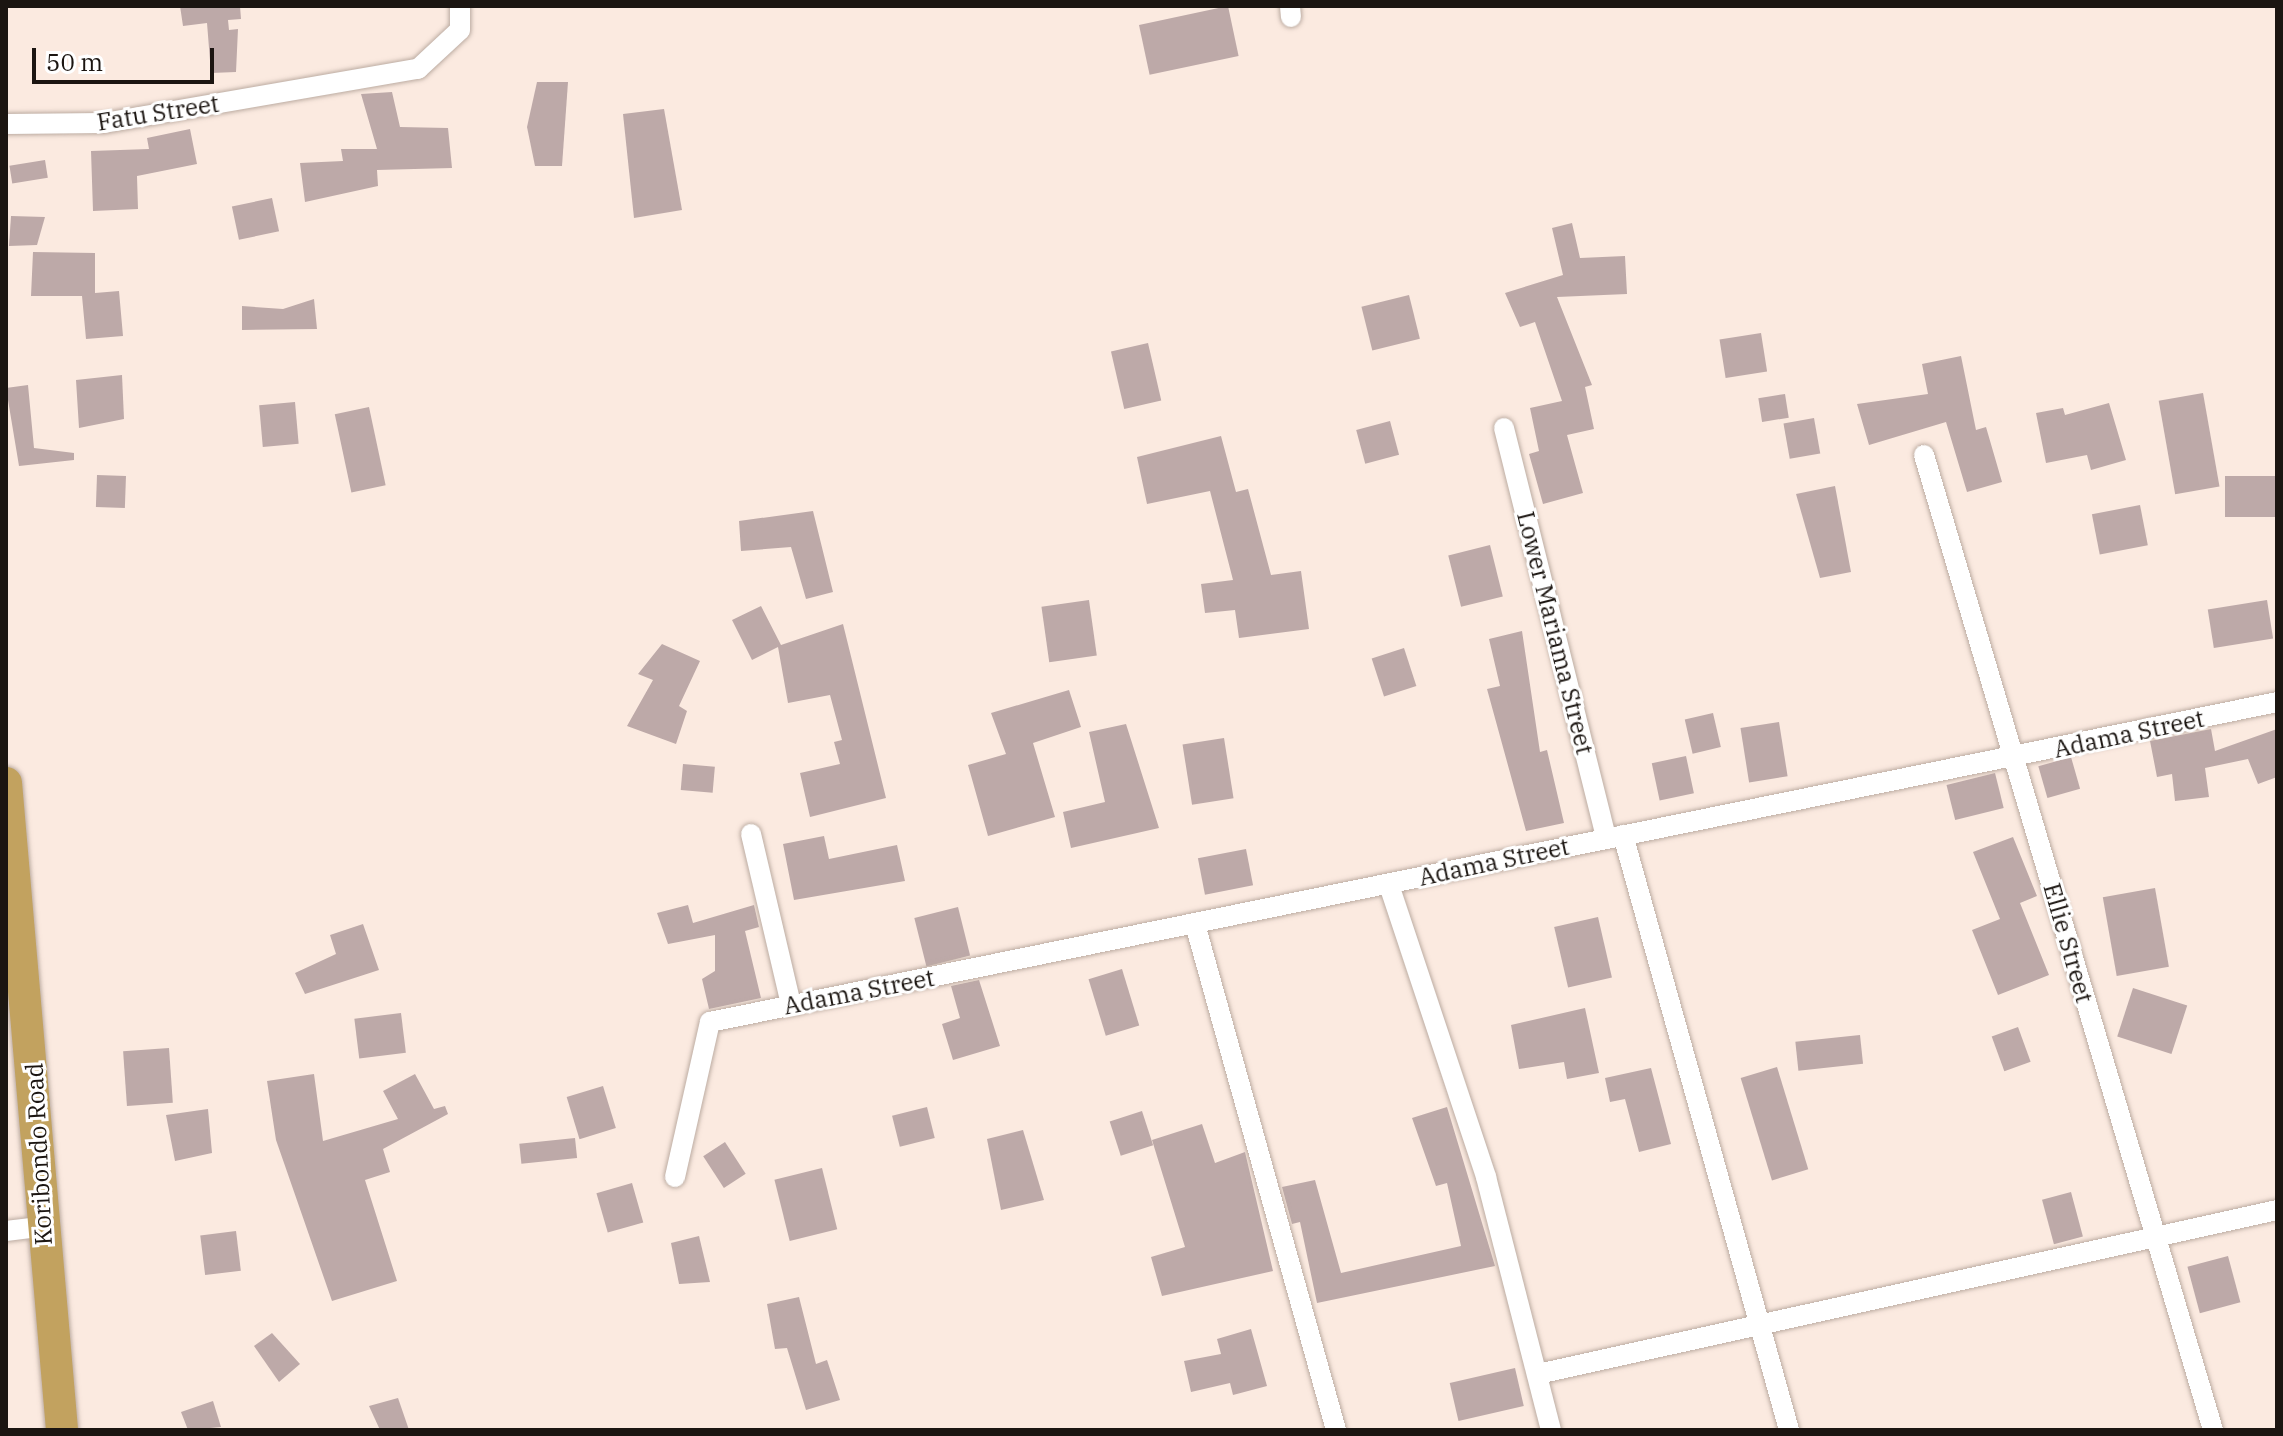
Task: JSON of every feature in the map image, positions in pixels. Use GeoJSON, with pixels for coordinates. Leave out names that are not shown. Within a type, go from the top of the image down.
{"type":"FeatureCollection","features":[{"type":"Feature","properties":{"kind":"highway","name":"Koribondo Road"},"geometry":{"type":"LineString","coordinates":[[6,783],[41,1129],[40,1227],[62,1430]]}},
{"type":"Feature","properties":{"kind":"street","name":"Fatu Street"},"geometry":{"type":"LineString","coordinates":[[6,124],[104,123],[418,69],[460,30],[460,6]]}},
{"type":"Feature","properties":{"kind":"street","name":"Lower Mariama Street"},"geometry":{"type":"LineString","coordinates":[[1504,428],[1615,837],[1789,1430]]}},
{"type":"Feature","properties":{"kind":"street","name":"Ellie Street"},"geometry":{"type":"LineString","coordinates":[[1924,455],[2213,1430]]}},
{"type":"Feature","properties":{"kind":"street","name":"Adama Street"},"geometry":{"type":"LineString","coordinates":[[675,1177],[710,1022],[2013,759],[2277,702]]}},
{"type":"Feature","properties":{"kind":"street"},"geometry":{"type":"LineString","coordinates":[[751,834],[791,1005]]}},
{"type":"Feature","properties":{"kind":"street"},"geometry":{"type":"LineString","coordinates":[[1389,885],[1486,1177],[1551,1430]]}},
{"type":"Feature","properties":{"kind":"street"},"geometry":{"type":"LineString","coordinates":[[1195,924],[1336,1430]]}},
{"type":"Feature","properties":{"kind":"street"},"geometry":{"type":"LineString","coordinates":[[1538,1374],[2277,1210]]}},
{"type":"Feature","properties":{"kind":"street"},"geometry":{"type":"LineString","coordinates":[[6,1231],[40,1227]]}},
{"type":"Feature","properties":{"kind":"building"},"geometry":{"type":"Polygon","coordinates":[[[180,6],[240,6],[241,19],[228,20],[229,30],[238,29],[236,72],[211,73],[207,23],[183,26],[180,6]]]}},
{"type":"Feature","properties":{"kind":"building"},"geometry":{"type":"Polygon","coordinates":[[[1228,6],[1239,56],[1150,75],[1139,25],[1228,6]]]}},
{"type":"Feature","properties":{"kind":"building"},"geometry":{"type":"Polygon","coordinates":[[[537,82],[568,82],[562,166],[535,166],[527,127],[537,82]]]}},
{"type":"Feature","properties":{"kind":"building"},"geometry":{"type":"Polygon","coordinates":[[[392,92],[400,127],[448,128],[452,168],[377,170],[378,186],[305,202],[300,163],[343,161],[341,149],[377,149],[361,94],[392,92]]]}},
{"type":"Feature","properties":{"kind":"building"},"geometry":{"type":"Polygon","coordinates":[[[664,109],[682,210],[634,218],[623,114],[664,109]]]}},
{"type":"Feature","properties":{"kind":"building"},"geometry":{"type":"Polygon","coordinates":[[[190,129],[197,164],[137,176],[138,209],[93,211],[91,151],[149,149],[147,138],[190,129]]]}},
{"type":"Feature","properties":{"kind":"building"},"geometry":{"type":"Polygon","coordinates":[[[45,160],[48,178],[12,183],[9,166],[45,160]]]}},
{"type":"Feature","properties":{"kind":"building"},"geometry":{"type":"Polygon","coordinates":[[[272,198],[279,231],[239,240],[232,207],[272,198]]]}},
{"type":"Feature","properties":{"kind":"building"},"geometry":{"type":"Polygon","coordinates":[[[11,216],[45,217],[37,245],[9,246],[11,216]]]}},
{"type":"Feature","properties":{"kind":"building"},"geometry":{"type":"Polygon","coordinates":[[[1572,223],[1580,258],[1625,256],[1627,294],[1557,297],[1592,385],[1585,387],[1594,429],[1567,435],[1583,493],[1543,504],[1529,454],[1539,451],[1530,408],[1562,401],[1535,322],[1520,327],[1505,293],[1563,275],[1552,228],[1572,223]]]}},
{"type":"Feature","properties":{"kind":"building"},"geometry":{"type":"Polygon","coordinates":[[[33,252],[95,253],[95,293],[119,291],[123,336],[86,339],[82,296],[31,296],[33,252]]]}},
{"type":"Feature","properties":{"kind":"building"},"geometry":{"type":"Polygon","coordinates":[[[1409,295],[1420,339],[1372,351],[1361,307],[1409,295]]]}},
{"type":"Feature","properties":{"kind":"building"},"geometry":{"type":"Polygon","coordinates":[[[314,299],[317,329],[242,330],[242,306],[283,309],[314,299]]]}},
{"type":"Feature","properties":{"kind":"building"},"geometry":{"type":"Polygon","coordinates":[[[1761,333],[1767,372],[1726,378],[1720,340],[1761,333]]]}},
{"type":"Feature","properties":{"kind":"building"},"geometry":{"type":"Polygon","coordinates":[[[1148,343],[1161,400],[1124,409],[1111,352],[1148,343]]]}},
{"type":"Feature","properties":{"kind":"building"},"geometry":{"type":"Polygon","coordinates":[[[1961,356],[1976,430],[1986,427],[2002,482],[1967,492],[1946,422],[1869,445],[1857,404],[1928,394],[1922,364],[1961,356]]]}},
{"type":"Feature","properties":{"kind":"building"},"geometry":{"type":"Polygon","coordinates":[[[122,375],[124,419],[79,428],[76,380],[122,375]]]}},
{"type":"Feature","properties":{"kind":"building"},"geometry":{"type":"Polygon","coordinates":[[[28,385],[34,448],[74,453],[74,460],[19,466],[6,388],[28,385]]]}},
{"type":"Feature","properties":{"kind":"building"},"geometry":{"type":"Polygon","coordinates":[[[2203,393],[2219,487],[2175,494],[2159,401],[2203,393]]]}},
{"type":"Feature","properties":{"kind":"building"},"geometry":{"type":"Polygon","coordinates":[[[1785,394],[1789,418],[1762,422],[1758,398],[1785,394]]]}},
{"type":"Feature","properties":{"kind":"building"},"geometry":{"type":"Polygon","coordinates":[[[295,402],[299,444],[263,447],[259,405],[295,402]]]}},
{"type":"Feature","properties":{"kind":"building"},"geometry":{"type":"Polygon","coordinates":[[[2109,403],[2126,460],[2091,470],[2087,455],[2046,463],[2036,413],[2063,408],[2065,415],[2109,403]]]}},
{"type":"Feature","properties":{"kind":"building"},"geometry":{"type":"Polygon","coordinates":[[[369,407],[386,485],[351,493],[335,414],[369,407]]]}},
{"type":"Feature","properties":{"kind":"building"},"geometry":{"type":"Polygon","coordinates":[[[1814,418],[1820,453],[1790,459],[1783,423],[1814,418]]]}},
{"type":"Feature","properties":{"kind":"building"},"geometry":{"type":"Polygon","coordinates":[[[1390,421],[1399,455],[1365,464],[1356,430],[1390,421]]]}},
{"type":"Feature","properties":{"kind":"building"},"geometry":{"type":"Polygon","coordinates":[[[1221,436],[1236,492],[1248,489],[1271,575],[1301,571],[1309,629],[1239,638],[1235,610],[1205,613],[1201,584],[1233,580],[1210,491],[1147,504],[1137,457],[1221,436]]]}},
{"type":"Feature","properties":{"kind":"building"},"geometry":{"type":"Polygon","coordinates":[[[97,475],[126,476],[125,508],[96,507],[97,475]]]}},
{"type":"Feature","properties":{"kind":"building"},"geometry":{"type":"Polygon","coordinates":[[[2225,476],[2277,476],[2277,517],[2225,517],[2225,476]]]}},
{"type":"Feature","properties":{"kind":"building"},"geometry":{"type":"Polygon","coordinates":[[[1835,486],[1851,572],[1820,578],[1796,494],[1835,486]]]}},
{"type":"Feature","properties":{"kind":"building"},"geometry":{"type":"Polygon","coordinates":[[[2140,505],[2148,545],[2100,555],[2092,514],[2140,505]]]}},
{"type":"Feature","properties":{"kind":"building"},"geometry":{"type":"Polygon","coordinates":[[[813,511],[833,592],[806,599],[791,547],[741,551],[739,521],[813,511]]]}},
{"type":"Feature","properties":{"kind":"building"},"geometry":{"type":"Polygon","coordinates":[[[1490,545],[1503,596],[1461,607],[1448,555],[1490,545]]]}},
{"type":"Feature","properties":{"kind":"building"},"geometry":{"type":"Polygon","coordinates":[[[1089,600],[1097,655],[1049,662],[1041,607],[1089,600]]]}},
{"type":"Feature","properties":{"kind":"building"},"geometry":{"type":"Polygon","coordinates":[[[2267,600],[2273,639],[2214,648],[2208,609],[2267,600]]]}},
{"type":"Feature","properties":{"kind":"building"},"geometry":{"type":"Polygon","coordinates":[[[761,606],[781,645],[843,624],[886,798],[810,817],[800,773],[840,764],[834,742],[842,740],[830,695],[788,703],[778,647],[752,660],[732,620],[761,606]]]}},
{"type":"Feature","properties":{"kind":"building"},"geometry":{"type":"Polygon","coordinates":[[[1522,631],[1540,752],[1547,750],[1564,823],[1526,831],[1487,689],[1500,686],[1489,639],[1522,631]]]}},
{"type":"Feature","properties":{"kind":"building"},"geometry":{"type":"Polygon","coordinates":[[[662,644],[700,661],[679,706],[687,711],[676,744],[627,726],[653,680],[638,674],[662,644]]]}},
{"type":"Feature","properties":{"kind":"building"},"geometry":{"type":"Polygon","coordinates":[[[1404,648],[1416,686],[1384,697],[1372,659],[1404,648]]]}},
{"type":"Feature","properties":{"kind":"building"},"geometry":{"type":"Polygon","coordinates":[[[1069,690],[1081,727],[1033,743],[1055,817],[988,836],[968,765],[1006,754],[991,713],[1069,690]]]}},
{"type":"Feature","properties":{"kind":"building"},"geometry":{"type":"Polygon","coordinates":[[[1713,713],[1721,747],[1693,754],[1685,720],[1713,713]]]}},
{"type":"Feature","properties":{"kind":"building"},"geometry":{"type":"Polygon","coordinates":[[[1779,722],[1788,776],[1749,782],[1740,728],[1779,722]]]}},
{"type":"Feature","properties":{"kind":"building"},"geometry":{"type":"Polygon","coordinates":[[[1126,724],[1159,828],[1071,848],[1063,812],[1105,802],[1089,732],[1126,724]]]}},
{"type":"Feature","properties":{"kind":"building"},"geometry":{"type":"Polygon","coordinates":[[[2211,729],[2215,751],[2277,729],[2277,777],[2258,784],[2248,759],[2205,768],[2209,797],[2175,801],[2172,774],[2157,777],[2150,741],[2211,729]]]}},
{"type":"Feature","properties":{"kind":"building"},"geometry":{"type":"Polygon","coordinates":[[[1224,738],[1234,798],[1192,805],[1183,745],[1224,738]]]}},
{"type":"Feature","properties":{"kind":"building"},"geometry":{"type":"Polygon","coordinates":[[[1686,756],[1694,793],[1660,800],[1652,763],[1686,756]]]}},
{"type":"Feature","properties":{"kind":"building"},"geometry":{"type":"Polygon","coordinates":[[[2071,757],[2080,789],[2047,798],[2038,766],[2071,757]]]}},
{"type":"Feature","properties":{"kind":"building"},"geometry":{"type":"Polygon","coordinates":[[[683,764],[715,767],[713,793],[681,790],[683,764]]]}},
{"type":"Feature","properties":{"kind":"building"},"geometry":{"type":"Polygon","coordinates":[[[1995,773],[2004,808],[1955,820],[1946,785],[1995,773]]]}},
{"type":"Feature","properties":{"kind":"building"},"geometry":{"type":"Polygon","coordinates":[[[824,836],[829,859],[897,845],[905,881],[794,900],[783,844],[824,836]]]}},
{"type":"Feature","properties":{"kind":"building"},"geometry":{"type":"Polygon","coordinates":[[[2013,837],[2037,896],[2020,903],[2049,975],[1998,995],[1972,930],[2000,919],[1973,852],[2013,837]]]}},
{"type":"Feature","properties":{"kind":"building"},"geometry":{"type":"Polygon","coordinates":[[[1246,849],[1253,885],[1205,895],[1198,858],[1246,849]]]}},
{"type":"Feature","properties":{"kind":"building"},"geometry":{"type":"Polygon","coordinates":[[[2155,888],[2169,967],[2117,976],[2103,897],[2155,888]]]}},
{"type":"Feature","properties":{"kind":"building"},"geometry":{"type":"Polygon","coordinates":[[[688,905],[693,923],[754,905],[759,927],[745,931],[761,998],[709,1009],[702,979],[715,971],[715,935],[668,944],[657,913],[688,905]]]}},
{"type":"Feature","properties":{"kind":"building"},"geometry":{"type":"Polygon","coordinates":[[[958,907],[970,956],[926,966],[914,918],[958,907]]]}},
{"type":"Feature","properties":{"kind":"building"},"geometry":{"type":"Polygon","coordinates":[[[1598,917],[1612,977],[1568,988],[1554,927],[1598,917]]]}},
{"type":"Feature","properties":{"kind":"building"},"geometry":{"type":"Polygon","coordinates":[[[363,924],[379,970],[305,994],[295,973],[336,954],[330,935],[363,924]]]}},
{"type":"Feature","properties":{"kind":"building"},"geometry":{"type":"Polygon","coordinates":[[[1122,969],[1139,1025],[1106,1036],[1089,979],[1122,969]]]}},
{"type":"Feature","properties":{"kind":"building"},"geometry":{"type":"Polygon","coordinates":[[[979,980],[1000,1046],[953,1060],[942,1024],[960,1018],[951,986],[979,980]]]}},
{"type":"Feature","properties":{"kind":"building"},"geometry":{"type":"Polygon","coordinates":[[[2133,988],[2187,1006],[2171,1054],[2117,1037],[2133,988]]]}},
{"type":"Feature","properties":{"kind":"building"},"geometry":{"type":"Polygon","coordinates":[[[1585,1008],[1599,1073],[1567,1079],[1564,1062],[1519,1069],[1511,1025],[1585,1008]]]}},
{"type":"Feature","properties":{"kind":"building"},"geometry":{"type":"Polygon","coordinates":[[[401,1013],[406,1053],[359,1058],[354,1019],[401,1013]]]}},
{"type":"Feature","properties":{"kind":"building"},"geometry":{"type":"Polygon","coordinates":[[[2018,1027],[2031,1062],[2004,1071],[1992,1037],[2018,1027]]]}},
{"type":"Feature","properties":{"kind":"building"},"geometry":{"type":"Polygon","coordinates":[[[1860,1035],[1863,1064],[1798,1071],[1795,1042],[1860,1035]]]}},
{"type":"Feature","properties":{"kind":"building"},"geometry":{"type":"Polygon","coordinates":[[[169,1048],[173,1103],[127,1106],[123,1051],[169,1048]]]}},
{"type":"Feature","properties":{"kind":"building"},"geometry":{"type":"Polygon","coordinates":[[[1777,1067],[1808,1169],[1772,1180],[1741,1078],[1777,1067]]]}},
{"type":"Feature","properties":{"kind":"building"},"geometry":{"type":"Polygon","coordinates":[[[1651,1068],[1671,1144],[1639,1152],[1625,1099],[1610,1102],[1605,1078],[1651,1068]]]}},
{"type":"Feature","properties":{"kind":"building"},"geometry":{"type":"Polygon","coordinates":[[[314,1074],[323,1141],[398,1119],[383,1091],[415,1074],[434,1109],[445,1106],[448,1114],[383,1149],[390,1172],[365,1180],[397,1281],[332,1301],[276,1140],[267,1081],[314,1074]]]}},
{"type":"Feature","properties":{"kind":"building"},"geometry":{"type":"Polygon","coordinates":[[[603,1086],[616,1128],[580,1139],[567,1097],[603,1086]]]}},
{"type":"Feature","properties":{"kind":"building"},"geometry":{"type":"Polygon","coordinates":[[[927,1107],[935,1138],[900,1147],[892,1116],[927,1107]]]}},
{"type":"Feature","properties":{"kind":"building"},"geometry":{"type":"Polygon","coordinates":[[[1447,1107],[1495,1266],[1317,1303],[1300,1222],[1292,1224],[1282,1187],[1315,1180],[1341,1273],[1461,1246],[1447,1183],[1436,1186],[1412,1118],[1447,1107]]]}},
{"type":"Feature","properties":{"kind":"building"},"geometry":{"type":"Polygon","coordinates":[[[208,1109],[212,1153],[175,1161],[166,1115],[208,1109]]]}},
{"type":"Feature","properties":{"kind":"building"},"geometry":{"type":"Polygon","coordinates":[[[1142,1111],[1153,1145],[1121,1156],[1110,1122],[1142,1111]]]}},
{"type":"Feature","properties":{"kind":"building"},"geometry":{"type":"Polygon","coordinates":[[[1202,1124],[1215,1163],[1245,1152],[1273,1271],[1162,1296],[1151,1257],[1185,1247],[1152,1140],[1202,1124]]]}},
{"type":"Feature","properties":{"kind":"building"},"geometry":{"type":"Polygon","coordinates":[[[1023,1130],[1044,1200],[1001,1210],[987,1139],[1023,1130]]]}},
{"type":"Feature","properties":{"kind":"building"},"geometry":{"type":"Polygon","coordinates":[[[575,1138],[577,1158],[521,1164],[519,1144],[575,1138]]]}},
{"type":"Feature","properties":{"kind":"building"},"geometry":{"type":"Polygon","coordinates":[[[725,1142],[746,1174],[724,1188],[703,1156],[725,1142]]]}},
{"type":"Feature","properties":{"kind":"building"},"geometry":{"type":"Polygon","coordinates":[[[822,1168],[837,1229],[790,1241],[774,1180],[822,1168]]]}},
{"type":"Feature","properties":{"kind":"building"},"geometry":{"type":"Polygon","coordinates":[[[632,1183],[643,1222],[608,1233],[596,1193],[632,1183]]]}},
{"type":"Feature","properties":{"kind":"building"},"geometry":{"type":"Polygon","coordinates":[[[2071,1192],[2083,1236],[2054,1244],[2042,1200],[2071,1192]]]}},
{"type":"Feature","properties":{"kind":"building"},"geometry":{"type":"Polygon","coordinates":[[[236,1231],[241,1271],[205,1275],[200,1235],[236,1231]]]}},
{"type":"Feature","properties":{"kind":"building"},"geometry":{"type":"Polygon","coordinates":[[[699,1236],[710,1282],[679,1284],[671,1243],[699,1236]]]}},
{"type":"Feature","properties":{"kind":"building"},"geometry":{"type":"Polygon","coordinates":[[[2228,1256],[2240,1302],[2200,1313],[2187,1267],[2228,1256]]]}},
{"type":"Feature","properties":{"kind":"building"},"geometry":{"type":"Polygon","coordinates":[[[799,1297],[816,1364],[827,1360],[840,1400],[806,1410],[787,1348],[775,1349],[767,1304],[799,1297]]]}},
{"type":"Feature","properties":{"kind":"building"},"geometry":{"type":"Polygon","coordinates":[[[1251,1329],[1267,1386],[1233,1395],[1230,1383],[1191,1392],[1184,1361],[1221,1354],[1217,1339],[1251,1329]]]}},
{"type":"Feature","properties":{"kind":"building"},"geometry":{"type":"Polygon","coordinates":[[[272,1333],[300,1364],[279,1382],[254,1346],[272,1333]]]}},
{"type":"Feature","properties":{"kind":"building"},"geometry":{"type":"Polygon","coordinates":[[[1515,1368],[1524,1406],[1458,1421],[1450,1383],[1515,1368]]]}},
{"type":"Feature","properties":{"kind":"building"},"geometry":{"type":"Polygon","coordinates":[[[398,1398],[409,1430],[380,1430],[369,1406],[398,1398]]]}},
{"type":"Feature","properties":{"kind":"building"},"geometry":{"type":"Polygon","coordinates":[[[213,1401],[221,1427],[188,1430],[181,1412],[213,1401]]]}}]}
